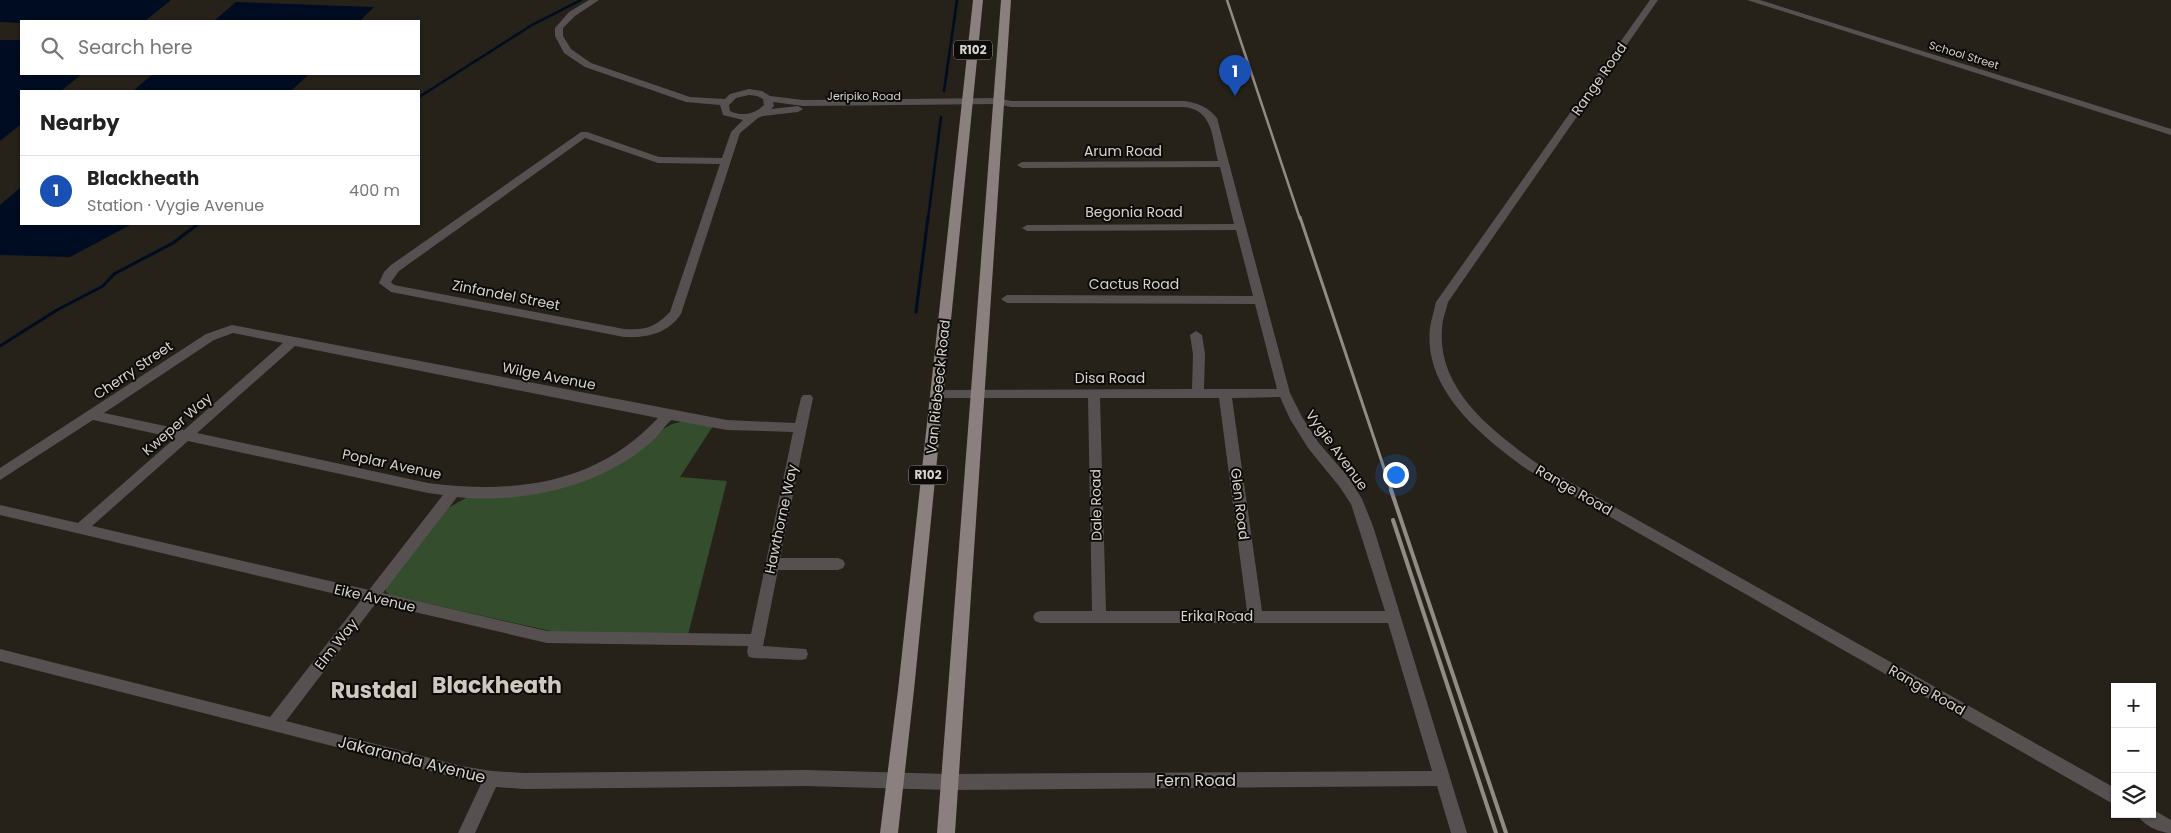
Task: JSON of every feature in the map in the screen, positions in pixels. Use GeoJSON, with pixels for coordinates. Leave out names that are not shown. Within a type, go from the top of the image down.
{"type":"FeatureCollection","features":[{"type":"Feature","properties":{"kind":"main road","name":"Van Riebeeck Road"},"geometry":{"type":"LineString","coordinates":[[889,833],[978,0]]}},
{"type":"Feature","properties":{"kind":"main road","name":"R102"},"geometry":{"type":"LineString","coordinates":[[946,833],[1001,104],[1006,0]]}},
{"type":"Feature","properties":{"kind":"street"},"geometry":{"type":"LineString","coordinates":[[595,0],[565,20],[559,28],[559,36],[567,51],[579,60],[610,73],[689,100],[725,102],[724,109],[730,115],[736,132]]}},
{"type":"Feature","properties":{"kind":"street","name":"Range Road"},"geometry":{"type":"LineString","coordinates":[[1654,0],[1442,302],[1437,321],[1436,341],[1440,362],[1450,386],[1466,411],[1483,429],[1503,447],[1534,467],[2111,795]]}},
{"type":"Feature","properties":{"kind":"street","name":"School Street"},"geometry":{"type":"LineString","coordinates":[[1751,0],[2171,132]]}},
{"type":"Feature","properties":{"kind":"street","name":"Jeripiko Road"},"geometry":{"type":"LineString","coordinates":[[725,102],[733,96],[749,92],[759,93],[779,101],[968,104]]}},
{"type":"Feature","properties":{"kind":"street"},"geometry":{"type":"LineString","coordinates":[[758,114],[769,106],[768,98]]}},
{"type":"Feature","properties":{"kind":"street","name":"Vygie Avenue"},"geometry":{"type":"LineString","coordinates":[[1001,104],[1178,103],[1195,106],[1210,115],[1284,393],[1296,419],[1313,445],[1344,482],[1357,503],[1366,526],[1459,833]]}},
{"type":"Feature","properties":{"kind":"street"},"geometry":{"type":"LineString","coordinates":[[968,104],[1001,104]]}},
{"type":"Feature","properties":{"kind":"street","name":"Jeripiko Road"},"geometry":{"type":"LineString","coordinates":[[730,115],[742,117],[794,109],[968,104]]}},
{"type":"Feature","properties":{"kind":"street","name":"Zinfandel Street"},"geometry":{"type":"LineString","coordinates":[[726,161],[658,160],[584,134],[395,268],[388,275],[385,283],[392,288],[624,333],[643,334],[655,330],[676,314],[736,132],[758,114]]}},
{"type":"Feature","properties":{"kind":"street","name":"Arum Road"},"geometry":{"type":"LineString","coordinates":[[1022,165],[1224,164]]}},
{"type":"Feature","properties":{"kind":"street","name":"Begonia Road"},"geometry":{"type":"LineString","coordinates":[[1027,228],[1240,227]]}},
{"type":"Feature","properties":{"kind":"street","name":"Cactus Road"},"geometry":{"type":"LineString","coordinates":[[1007,299],[1260,300]]}},
{"type":"Feature","properties":{"kind":"street","name":"Cherry Street"},"geometry":{"type":"LineString","coordinates":[[0,475],[216,333],[232,329],[294,340]]}},
{"type":"Feature","properties":{"kind":"street"},"geometry":{"type":"LineString","coordinates":[[1196,335],[1198,392]]}},
{"type":"Feature","properties":{"kind":"street","name":"Wilge Avenue"},"geometry":{"type":"LineString","coordinates":[[294,340],[668,415],[735,426],[800,428]]}},
{"type":"Feature","properties":{"kind":"street","name":"Kweper Way"},"geometry":{"type":"LineString","coordinates":[[80,529],[294,340]]}},
{"type":"Feature","properties":{"kind":"street","name":"Dale Road"},"geometry":{"type":"LineString","coordinates":[[1094,393],[1099,616]]}},
{"type":"Feature","properties":{"kind":"street","name":"Glen Road"},"geometry":{"type":"LineString","coordinates":[[1225,393],[1255,616]]}},
{"type":"Feature","properties":{"kind":"street","name":"Disa Road"},"geometry":{"type":"LineString","coordinates":[[937,394],[1284,393]]}},
{"type":"Feature","properties":{"kind":"street","name":"Hawthorne Way"},"geometry":{"type":"LineString","coordinates":[[755,640],[807,398]]}},
{"type":"Feature","properties":{"kind":"street","name":"Poplar Avenue"},"geometry":{"type":"LineString","coordinates":[[92,415],[453,492],[516,492],[555,486],[578,479],[638,445],[657,429],[668,415]]}},
{"type":"Feature","properties":{"kind":"street","name":"Elm Way"},"geometry":{"type":"LineString","coordinates":[[274,724],[453,492]]}},
{"type":"Feature","properties":{"kind":"street","name":"Eike Avenue"},"geometry":{"type":"LineString","coordinates":[[0,510],[555,638],[755,640]]}},
{"type":"Feature","properties":{"kind":"street"},"geometry":{"type":"LineString","coordinates":[[771,564],[838,564]]}},
{"type":"Feature","properties":{"kind":"street","name":"Erika Road"},"geometry":{"type":"LineString","coordinates":[[1040,617],[1394,617]]}},
{"type":"Feature","properties":{"kind":"street"},"geometry":{"type":"LineString","coordinates":[[755,640],[755,653],[801,654]]}},
{"type":"Feature","properties":{"kind":"street","name":"Jakaranda Avenue"},"geometry":{"type":"LineString","coordinates":[[0,655],[461,773],[492,779],[524,781],[806,778],[895,781]]}},
{"type":"Feature","properties":{"kind":"street","name":"Fern Road"},"geometry":{"type":"LineString","coordinates":[[895,781],[1442,778]]}},
{"type":"Feature","properties":{"kind":"street"},"geometry":{"type":"LineString","coordinates":[[466,833],[492,779]]}},
{"type":"Feature","properties":{"kind":"street"},"geometry":{"type":"LineString","coordinates":[[2153,818],[2171,829]]}},
{"type":"Feature","properties":{"kind":"green space"},"geometry":{"type":"Polygon","coordinates":[[[684,421],[713,426],[680,477],[727,481],[688,635],[555,632],[390,595],[386,592],[386,588],[448,508],[466,498],[550,491],[672,424],[684,421]]]}},
{"type":"Feature","properties":{"kind":"water"},"geometry":{"type":"Polygon","coordinates":[[[0,0],[171,0],[146,20],[20,20],[20,23],[0,22],[0,0]]]}},
{"type":"Feature","properties":{"kind":"water"},"geometry":{"type":"Polygon","coordinates":[[[236,2],[374,7],[361,20],[215,20],[236,2]]]}},
{"type":"Feature","properties":{"kind":"water"},"geometry":{"type":"Polygon","coordinates":[[[0,40],[20,40],[20,75],[81,75],[62,90],[20,90],[20,125],[0,141],[0,40]]]}},
{"type":"Feature","properties":{"kind":"water"},"geometry":{"type":"Polygon","coordinates":[[[152,75],[308,75],[292,90],[134,90],[152,75]]]}},
{"type":"Feature","properties":{"kind":"water"},"geometry":{"type":"Polygon","coordinates":[[[20,188],[20,225],[130,225],[70,257],[0,255],[0,205],[20,188]]]}},
{"type":"Feature","properties":{"kind":"waterway"},"geometry":{"type":"LineString","coordinates":[[420,96],[532,25],[581,0]]}},
{"type":"Feature","properties":{"kind":"waterway"},"geometry":{"type":"LineString","coordinates":[[944,91],[957,0]]}},
{"type":"Feature","properties":{"kind":"waterway"},"geometry":{"type":"LineString","coordinates":[[928,219],[941,117]]}},
{"type":"Feature","properties":{"kind":"waterway"},"geometry":{"type":"LineString","coordinates":[[916,312],[928,217]]}},
{"type":"Feature","properties":{"kind":"waterway"},"geometry":{"type":"LineString","coordinates":[[0,346],[57,310],[103,286],[114,274],[173,243],[197,225]]}},
{"type":"Feature","properties":{"kind":"railway"},"geometry":{"type":"LineString","coordinates":[[1227,0],[1300,219]]}},
{"type":"Feature","properties":{"kind":"railway"},"geometry":{"type":"LineString","coordinates":[[1300,217],[1392,492]]}},
{"type":"Feature","properties":{"kind":"railway"},"geometry":{"type":"LineString","coordinates":[[1391,490],[1506,833]]}},
{"type":"Feature","properties":{"kind":"railway"},"geometry":{"type":"LineString","coordinates":[[1393,520],[1496,833]]}},
{"type":"Feature","properties":{"kind":"place","name":"Blackheath"},"geometry":{"type":"Point","coordinates":[1235,96]}},
{"type":"Feature","properties":{"kind":"district","name":"Blackheath"},"geometry":{"type":"Point","coordinates":[497,685]}},
{"type":"Feature","properties":{"kind":"district","name":"Rustdal"},"geometry":{"type":"Point","coordinates":[374,690]}}]}
